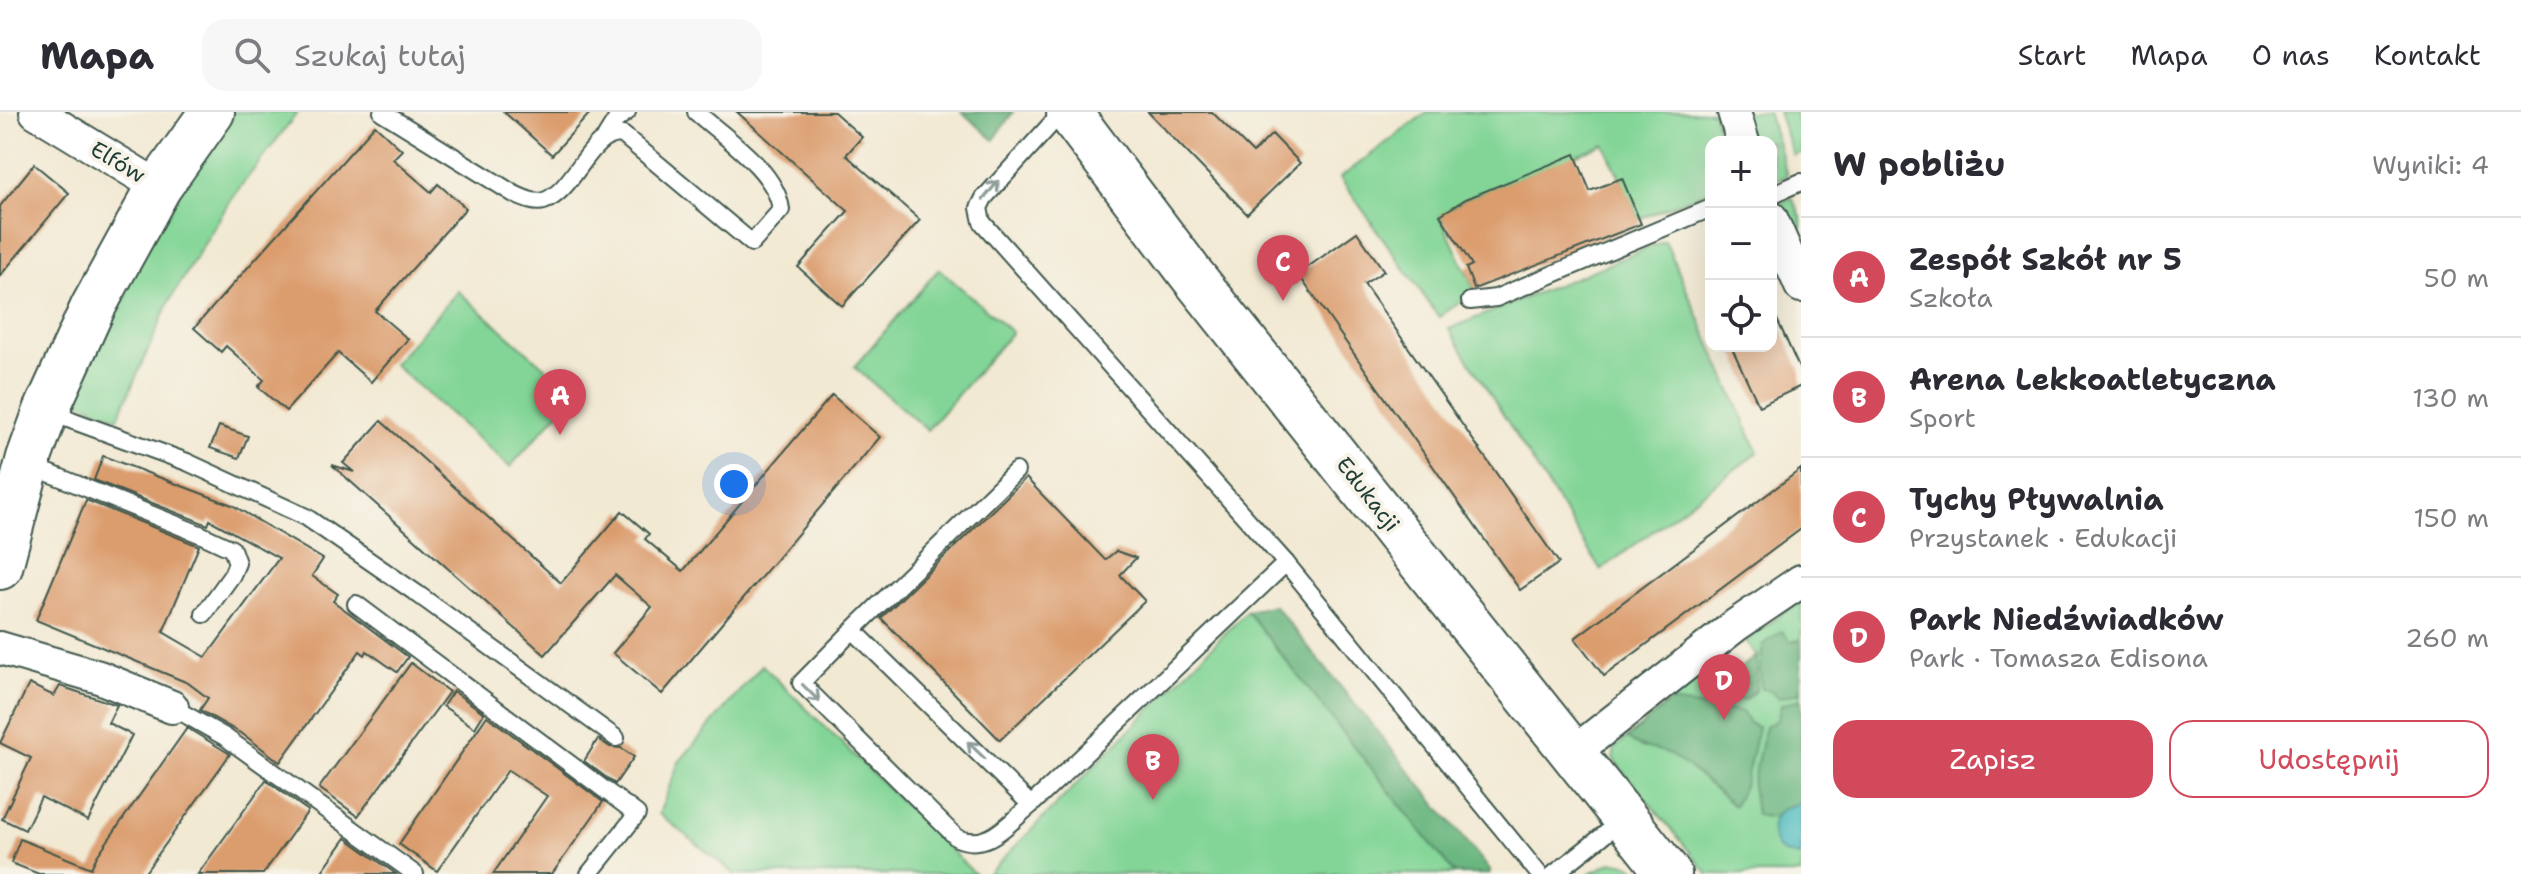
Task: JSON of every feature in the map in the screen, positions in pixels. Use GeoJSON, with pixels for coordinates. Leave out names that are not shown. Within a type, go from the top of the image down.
{"type":"FeatureCollection","features":[{"type":"Feature","properties":{"kind":"street","name":"Elfów"},"geometry":{"type":"LineString","coordinates":[[36,112],[159,187]]}},
{"type":"Feature","properties":{"kind":"street"},"geometry":{"type":"LineString","coordinates":[[0,567],[27,464],[46,411],[93,307],[159,187],[212,112]]}},
{"type":"Feature","properties":{"kind":"street","name":"Edukacji"},"geometry":{"type":"LineString","coordinates":[[1069,112],[1191,274],[1669,874]]}},
{"type":"Feature","properties":{"kind":"street"},"geometry":{"type":"LineString","coordinates":[[1734,112],[1741,136]]}},
{"type":"Feature","properties":{"kind":"street"},"geometry":{"type":"LineString","coordinates":[[1777,232],[1801,286]]}},
{"type":"Feature","properties":{"kind":"street"},"geometry":{"type":"LineString","coordinates":[[1573,753],[1736,625],[1801,581]]}},
{"type":"Feature","properties":{"kind":"street"},"geometry":{"type":"LineString","coordinates":[[0,648],[99,677],[172,707]]}},
{"type":"Feature","properties":{"kind":"lane"},"geometry":{"type":"LineString","coordinates":[[382,112],[514,194],[535,202],[553,196],[574,176],[616,120],[627,112]]}},
{"type":"Feature","properties":{"kind":"lane"},"geometry":{"type":"LineString","coordinates":[[606,136],[614,133],[623,135],[752,243],[781,210],[780,200],[769,178],[696,112]]}},
{"type":"Feature","properties":{"kind":"lane"},"geometry":{"type":"LineString","coordinates":[[1062,112],[992,188],[979,208],[982,222],[1286,563],[1539,874]]}},
{"type":"Feature","properties":{"kind":"lane"},"geometry":{"type":"LineString","coordinates":[[1777,192],[1801,182]]}},
{"type":"Feature","properties":{"kind":"lane"},"geometry":{"type":"LineString","coordinates":[[1470,301],[1496,298],[1705,211]]}},
{"type":"Feature","properties":{"kind":"lane"},"geometry":{"type":"LineString","coordinates":[[46,411],[187,462],[306,517],[616,738]]}},
{"type":"Feature","properties":{"kind":"lane"},"geometry":{"type":"LineString","coordinates":[[27,464],[232,549],[237,563],[232,575],[204,614]]}},
{"type":"Feature","properties":{"kind":"lane"},"geometry":{"type":"LineString","coordinates":[[1016,471],[801,683],[957,838],[972,844],[986,840],[1031,805],[1286,563]]}},
{"type":"Feature","properties":{"kind":"lane"},"geometry":{"type":"LineString","coordinates":[[356,604],[637,814],[589,874]]}},
{"type":"Feature","properties":{"kind":"lane"},"geometry":{"type":"LineString","coordinates":[[853,630],[1031,805]]}},
{"type":"Feature","properties":{"kind":"lane"},"geometry":{"type":"LineString","coordinates":[[172,707],[225,737],[415,874]]}},
{"type":"Feature","properties":{"kind":"lane"},"geometry":{"type":"LineString","coordinates":[[1554,874],[1623,820]]}},
{"type":"Feature","properties":{"kind":"green space"},"geometry":{"type":"Polygon","coordinates":[[[230,112],[298,112],[231,199],[169,302],[118,418],[68,397],[118,292],[230,112]]]}},
{"type":"Feature","properties":{"kind":"green space"},"geometry":{"type":"Polygon","coordinates":[[[962,112],[1013,112],[994,140],[962,112]]]}},
{"type":"Feature","properties":{"kind":"green space"},"geometry":{"type":"Polygon","coordinates":[[[1427,112],[1713,112],[1720,136],[1705,136],[1705,192],[1639,219],[1604,144],[1464,200],[1440,216],[1475,291],[1439,317],[1340,178],[1427,112]]]}},
{"type":"Feature","properties":{"kind":"green space"},"geometry":{"type":"Polygon","coordinates":[[[1741,112],[1768,112],[1775,136],[1749,136],[1741,112]]]}},
{"type":"Feature","properties":{"kind":"green space"},"geometry":{"type":"Polygon","coordinates":[[[1778,112],[1795,112],[1801,132],[1801,153],[1793,155],[1778,112]]]}},
{"type":"Feature","properties":{"kind":"green space"},"geometry":{"type":"Polygon","coordinates":[[[1777,142],[1787,176],[1777,180],[1777,142]]]}},
{"type":"Feature","properties":{"kind":"green space"},"geometry":{"type":"Polygon","coordinates":[[[1792,198],[1801,217],[1801,252],[1778,203],[1792,198]]]}},
{"type":"Feature","properties":{"kind":"green space"},"geometry":{"type":"Polygon","coordinates":[[[1665,241],[1705,332],[1705,352],[1714,352],[1758,452],[1601,570],[1449,329],[1665,241]]]}},
{"type":"Feature","properties":{"kind":"green space"},"geometry":{"type":"Polygon","coordinates":[[[939,269],[1012,332],[927,430],[854,367],[939,269]]]}},
{"type":"Feature","properties":{"kind":"green space"},"geometry":{"type":"Polygon","coordinates":[[[458,291],[575,394],[510,467],[393,364],[458,291]]]}},
{"type":"Feature","properties":{"kind":"green space"},"geometry":{"type":"Polygon","coordinates":[[[1801,600],[1801,874],[1708,874],[1613,759],[1615,748],[1696,679],[1707,693],[1756,656],[1746,641],[1801,600]]]}},
{"type":"Feature","properties":{"kind":"green space"},"geometry":{"type":"Polygon","coordinates":[[[1274,605],[1490,870],[1490,874],[1455,874],[1247,611],[1274,605]]]}},
{"type":"Feature","properties":{"kind":"green space"},"geometry":{"type":"Polygon","coordinates":[[[1247,611],[1455,874],[988,874],[1247,611]]]}},
{"type":"Feature","properties":{"kind":"green space"},"geometry":{"type":"Polygon","coordinates":[[[1782,631],[1790,641],[1801,640],[1801,692],[1779,698],[1770,690],[1761,689],[1760,669],[1763,645],[1782,631]]]}},
{"type":"Feature","properties":{"kind":"green space"},"geometry":{"type":"Polygon","coordinates":[[[1757,656],[1756,690],[1744,700],[1716,699],[1710,691],[1757,656]]]}},
{"type":"Feature","properties":{"kind":"green space"},"geometry":{"type":"Polygon","coordinates":[[[762,665],[975,874],[735,874],[659,814],[679,762],[762,665]]]}},
{"type":"Feature","properties":{"kind":"green space"},"geometry":{"type":"Polygon","coordinates":[[[1801,699],[1801,804],[1785,808],[1773,818],[1756,815],[1752,785],[1765,727],[1777,720],[1781,705],[1801,699]]]}},
{"type":"Feature","properties":{"kind":"green space"},"geometry":{"type":"Polygon","coordinates":[[[1669,702],[1742,712],[1749,723],[1758,727],[1745,784],[1734,806],[1677,760],[1662,751],[1638,746],[1627,738],[1669,702]]]}},
{"type":"Feature","properties":{"kind":"green space"},"geometry":{"type":"Polygon","coordinates":[[[1612,862],[1628,865],[1641,874],[1589,874],[1612,862]]]}},
{"type":"Feature","properties":{"kind":"water"},"geometry":{"type":"Polygon","coordinates":[[[1801,804],[1801,856],[1784,853],[1777,847],[1772,824],[1779,812],[1801,804]]]}},
{"type":"Feature","properties":{"kind":"building"},"geometry":{"type":"Polygon","coordinates":[[[504,112],[591,112],[552,155],[504,112]]]}},
{"type":"Feature","properties":{"kind":"building"},"geometry":{"type":"Polygon","coordinates":[[[737,112],[834,112],[862,137],[846,155],[920,220],[842,306],[798,267],[848,211],[737,112]]]}},
{"type":"Feature","properties":{"kind":"building"},"geometry":{"type":"Polygon","coordinates":[[[1148,112],[1212,112],[1253,153],[1272,134],[1300,163],[1247,214],[1148,112]]]}},
{"type":"Feature","properties":{"kind":"building"},"geometry":{"type":"Polygon","coordinates":[[[375,125],[402,150],[393,159],[431,192],[438,184],[466,208],[375,311],[408,339],[371,382],[338,353],[286,411],[258,387],[264,380],[226,346],[221,352],[194,328],[375,125]]]}},
{"type":"Feature","properties":{"kind":"building"},"geometry":{"type":"Polygon","coordinates":[[[1575,154],[1590,191],[1622,178],[1641,224],[1474,289],[1466,268],[1472,265],[1440,215],[1466,199],[1575,154]]]}},
{"type":"Feature","properties":{"kind":"building"},"geometry":{"type":"Polygon","coordinates":[[[34,164],[69,193],[0,276],[0,206],[34,164]]]}},
{"type":"Feature","properties":{"kind":"building"},"geometry":{"type":"Polygon","coordinates":[[[1357,232],[1384,271],[1364,284],[1559,563],[1520,590],[1298,274],[1357,232]]]}},
{"type":"Feature","properties":{"kind":"building"},"geometry":{"type":"Polygon","coordinates":[[[1777,319],[1801,372],[1801,386],[1759,406],[1734,352],[1777,352],[1777,319]]]}},
{"type":"Feature","properties":{"kind":"building"},"geometry":{"type":"Polygon","coordinates":[[[832,395],[880,437],[662,694],[613,653],[652,607],[615,575],[545,655],[332,465],[354,472],[343,463],[381,421],[561,583],[622,511],[649,534],[645,539],[683,571],[832,395]]]}},
{"type":"Feature","properties":{"kind":"building"},"geometry":{"type":"Polygon","coordinates":[[[219,426],[248,436],[239,458],[210,448],[219,426]]]}},
{"type":"Feature","properties":{"kind":"building"},"geometry":{"type":"Polygon","coordinates":[[[103,456],[232,505],[323,559],[312,576],[338,594],[333,601],[408,657],[397,672],[367,651],[365,655],[360,651],[280,762],[244,735],[200,710],[208,698],[188,683],[36,620],[86,500],[199,546],[163,632],[206,657],[279,558],[210,520],[208,525],[94,480],[103,456]]]}},
{"type":"Feature","properties":{"kind":"building"},"geometry":{"type":"Polygon","coordinates":[[[1801,469],[1801,529],[1604,676],[1575,638],[1801,469]]]}},
{"type":"Feature","properties":{"kind":"building"},"geometry":{"type":"Polygon","coordinates":[[[1026,478],[1105,560],[1116,551],[1136,558],[1120,575],[1145,601],[1000,740],[881,618],[1026,478]]]}},
{"type":"Feature","properties":{"kind":"building"},"geometry":{"type":"Polygon","coordinates":[[[411,663],[449,692],[358,816],[319,788],[411,663]]]}},
{"type":"Feature","properties":{"kind":"building"},"geometry":{"type":"Polygon","coordinates":[[[29,684],[54,696],[60,686],[117,705],[108,723],[132,735],[88,821],[41,797],[25,830],[2,819],[31,758],[0,743],[29,684]]]}},
{"type":"Feature","properties":{"kind":"building"},"geometry":{"type":"Polygon","coordinates":[[[453,691],[484,713],[475,728],[443,706],[453,691]]]}},
{"type":"Feature","properties":{"kind":"building"},"geometry":{"type":"Polygon","coordinates":[[[487,716],[603,802],[552,874],[493,874],[547,796],[508,770],[437,871],[399,844],[487,716]]]}},
{"type":"Feature","properties":{"kind":"building"},"geometry":{"type":"Polygon","coordinates":[[[187,728],[230,754],[144,874],[39,874],[11,863],[20,839],[91,868],[187,728]]]}},
{"type":"Feature","properties":{"kind":"building"},"geometry":{"type":"Polygon","coordinates":[[[598,739],[634,757],[615,784],[584,761],[598,739]]]}},
{"type":"Feature","properties":{"kind":"building"},"geometry":{"type":"Polygon","coordinates":[[[266,780],[308,811],[263,874],[198,874],[266,780]]]}},
{"type":"Feature","properties":{"kind":"building"},"geometry":{"type":"Polygon","coordinates":[[[346,838],[396,874],[320,874],[346,838]]]}},
{"type":"Feature","properties":{"kind":"place","name":"Tychy Pływalnia"},"geometry":{"type":"Point","coordinates":[1283,301]}},
{"type":"Feature","properties":{"kind":"place","name":"Zespół Szkół nr 5"},"geometry":{"type":"Point","coordinates":[560,435]}},
{"type":"Feature","properties":{"kind":"place","name":"Park Niedźwiadków"},"geometry":{"type":"Point","coordinates":[1724,720]}},
{"type":"Feature","properties":{"kind":"place","name":"Arena Lekkoatletyczna"},"geometry":{"type":"Point","coordinates":[1153,800]}}]}
